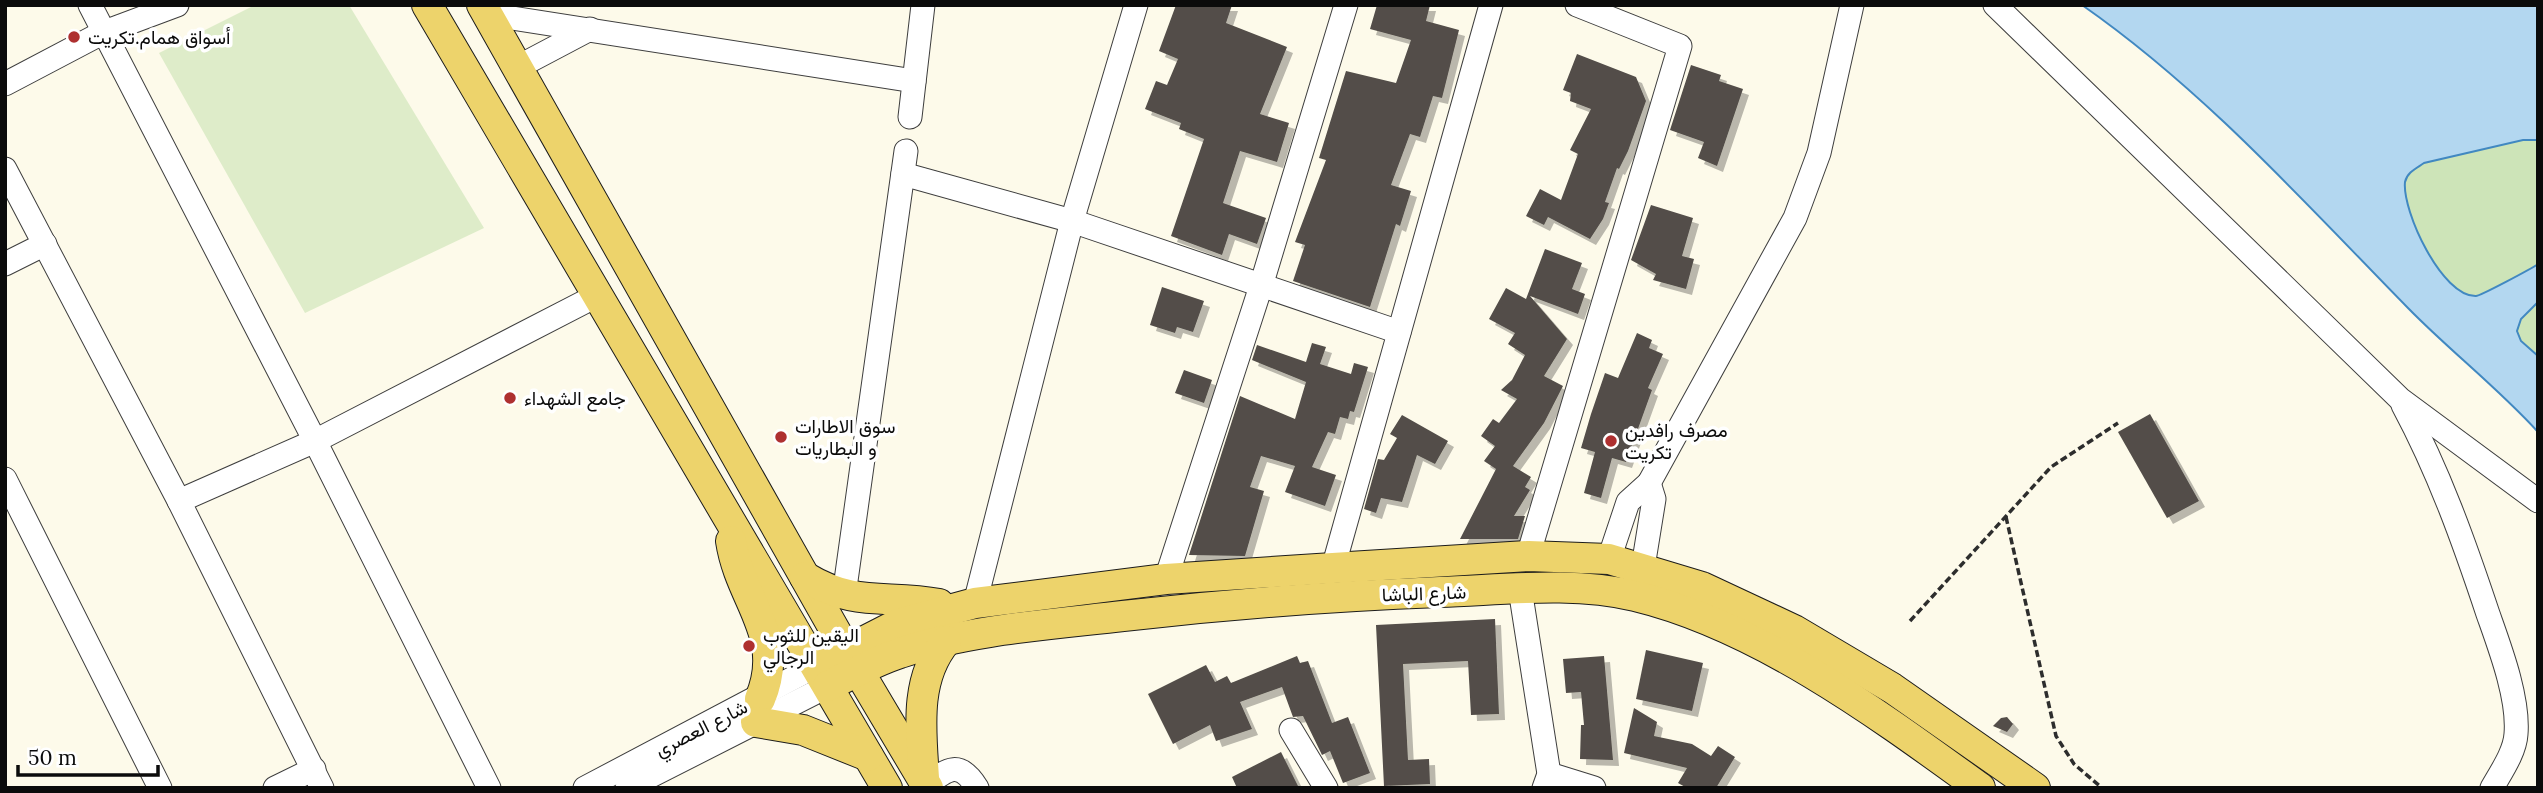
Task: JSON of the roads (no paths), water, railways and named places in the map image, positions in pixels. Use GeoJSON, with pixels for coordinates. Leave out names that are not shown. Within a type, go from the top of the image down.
{"type":"FeatureCollection","features":[{"type":"Feature","properties":{"kind":"main road"},"geometry":{"type":"LineString","coordinates":[[427,5],[887,788]]}},
{"type":"Feature","properties":{"kind":"main road"},"geometry":{"type":"LineString","coordinates":[[484,10],[852,660],[927,785]]}},
{"type":"Feature","properties":{"kind":"main road"},"geometry":{"type":"LineString","coordinates":[[731,523],[734,560],[767,638],[769,669],[758,710],[868,756]]}},
{"type":"Feature","properties":{"kind":"main road"},"geometry":{"type":"LineString","coordinates":[[852,660],[898,624],[964,605],[1166,579],[1528,556],[1609,559],[1643,567],[1739,603],[1840,655],[2035,788]]}},
{"type":"Feature","properties":{"kind":"main road"},"geometry":{"type":"LineString","coordinates":[[805,577],[844,595],[964,605]]}},
{"type":"Feature","properties":{"kind":"main road","name":"شارع الباشا"},"geometry":{"type":"LineString","coordinates":[[822,676],[852,660],[901,653],[946,641],[1103,618],[1260,602],[1520,589],[1633,596],[1739,635],[1819,680],[1980,788]]}},
{"type":"Feature","properties":{"kind":"main road"},"geometry":{"type":"LineString","coordinates":[[927,785],[923,692],[930,665],[946,641]]}},
{"type":"Feature","properties":{"kind":"street"},"geometry":{"type":"LineString","coordinates":[[90,5],[102,33],[315,441],[489,788]]}},
{"type":"Feature","properties":{"kind":"street"},"geometry":{"type":"LineString","coordinates":[[102,33],[130,5]]}},
{"type":"Feature","properties":{"kind":"street"},"geometry":{"type":"LineString","coordinates":[[5,84],[102,33],[177,5]]}},
{"type":"Feature","properties":{"kind":"street"},"geometry":{"type":"LineString","coordinates":[[910,117],[923,5]]}},
{"type":"Feature","properties":{"kind":"street"},"geometry":{"type":"LineString","coordinates":[[964,605],[1136,5]]}},
{"type":"Feature","properties":{"kind":"street"},"geometry":{"type":"LineString","coordinates":[[1166,579],[1261,286],[1346,5]]}},
{"type":"Feature","properties":{"kind":"street"},"geometry":{"type":"LineString","coordinates":[[1333,568],[1491,5]]}},
{"type":"Feature","properties":{"kind":"street"},"geometry":{"type":"LineString","coordinates":[[1528,556],[1680,46],[1577,5]]}},
{"type":"Feature","properties":{"kind":"street"},"geometry":{"type":"LineString","coordinates":[[1609,559],[1628,502],[1649,482],[1795,218],[1819,153],[1852,5]]}},
{"type":"Feature","properties":{"kind":"street"},"geometry":{"type":"LineString","coordinates":[[1995,5],[2400,399],[2538,501]]}},
{"type":"Feature","properties":{"kind":"street"},"geometry":{"type":"LineString","coordinates":[[484,10],[914,81]]}},
{"type":"Feature","properties":{"kind":"street"},"geometry":{"type":"LineString","coordinates":[[518,67],[590,29]]}},
{"type":"Feature","properties":{"kind":"street"},"geometry":{"type":"LineString","coordinates":[[844,595],[904,162],[1399,332]]}},
{"type":"Feature","properties":{"kind":"street"},"geometry":{"type":"LineString","coordinates":[[5,169],[179,501],[318,779],[275,788]]}},
{"type":"Feature","properties":{"kind":"street"},"geometry":{"type":"LineString","coordinates":[[5,264],[45,244]]}},
{"type":"Feature","properties":{"kind":"street"},"geometry":{"type":"LineString","coordinates":[[179,501],[315,441],[596,296]]}},
{"type":"Feature","properties":{"kind":"street"},"geometry":{"type":"LineString","coordinates":[[2400,399],[2431,456],[2451,505],[2502,656],[2517,723],[2516,738],[2492,788]]}},
{"type":"Feature","properties":{"kind":"street"},"geometry":{"type":"LineString","coordinates":[[5,479],[160,788]]}},
{"type":"Feature","properties":{"kind":"street"},"geometry":{"type":"LineString","coordinates":[[1643,567],[1654,499],[1649,482]]}},
{"type":"Feature","properties":{"kind":"street"},"geometry":{"type":"LineString","coordinates":[[1520,589],[1547,781],[1594,788]]}},
{"type":"Feature","properties":{"kind":"street","name":"شارع العصري"},"geometry":{"type":"LineString","coordinates":[[627,788],[758,710],[822,676]]}},
{"type":"Feature","properties":{"kind":"street","name":"شارع العصري"},"geometry":{"type":"LineString","coordinates":[[585,788],[758,710]]}},
{"type":"Feature","properties":{"kind":"street"},"geometry":{"type":"LineString","coordinates":[[1291,730],[1326,788]]}},
{"type":"Feature","properties":{"kind":"street"},"geometry":{"type":"LineString","coordinates":[[927,785],[943,772],[953,769],[968,775],[976,788]]}},
{"type":"Feature","properties":{"kind":"water"},"geometry":{"type":"Polygon","coordinates":[[[2082,5],[2538,5],[2538,140],[2523,140],[2424,163],[2410,173],[2405,182],[2410,212],[2417,231],[2438,268],[2450,283],[2463,293],[2480,295],[2538,264],[2538,302],[2521,319],[2517,331],[2521,341],[2538,356],[2538,432],[2424,324],[2211,110],[2127,38],[2082,5]]]}},
{"type":"Feature","properties":{"kind":"place","name":"أسواق همام.تكريت"},"geometry":{"type":"Point","coordinates":[74,37]}},
{"type":"Feature","properties":{"kind":"place","name":"جامع الشهداء"},"geometry":{"type":"Point","coordinates":[510,398]}},
{"type":"Feature","properties":{"kind":"place","name":"سوق الاطارات و البطاريات"},"geometry":{"type":"Point","coordinates":[781,437]}},
{"type":"Feature","properties":{"kind":"place","name":"مصرف رافدين تكريت"},"geometry":{"type":"Point","coordinates":[1611,441]}},
{"type":"Feature","properties":{"kind":"place","name":"اليقين للثوب الرجالي"},"geometry":{"type":"Point","coordinates":[749,646]}}]}
